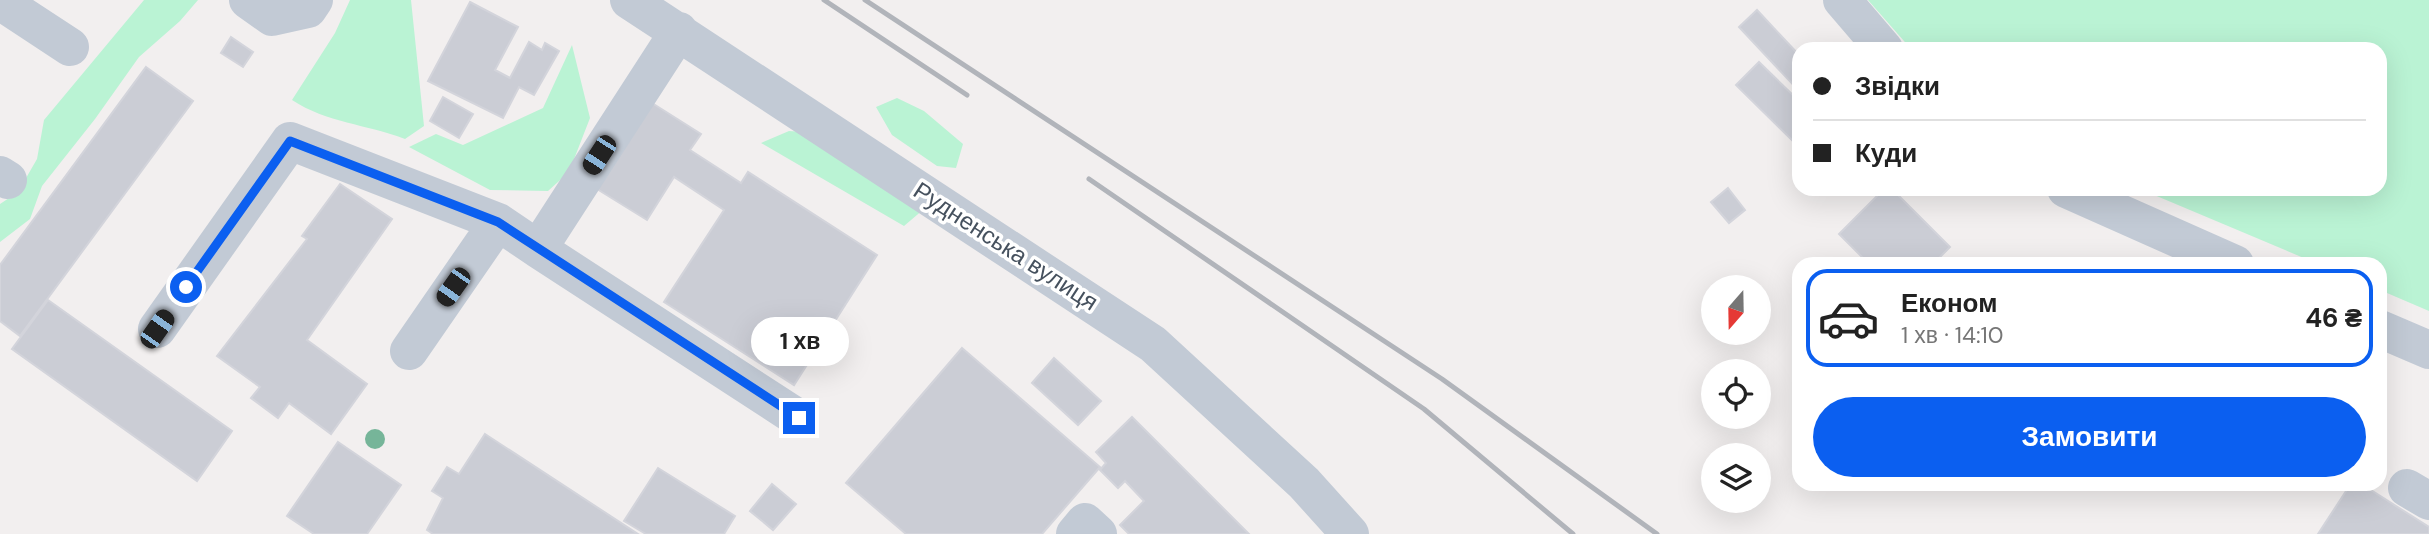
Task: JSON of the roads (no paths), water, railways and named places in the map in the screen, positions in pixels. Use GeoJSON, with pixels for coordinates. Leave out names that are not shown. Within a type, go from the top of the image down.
{"type":"FeatureCollection","features":[{"type":"Feature","properties":{"kind":"street"},"geometry":{"type":"LineString","coordinates":[[248,0],[272,17],[308,9],[314,0]]}},
{"type":"Feature","properties":{"kind":"street","name":"Рудненська вулиця"},"geometry":{"type":"LineString","coordinates":[[628,0],[679,30],[1153,344],[1304,483],[1350,534]]}},
{"type":"Feature","properties":{"kind":"street"},"geometry":{"type":"LineString","coordinates":[[1842,0],[1878,42]]}},
{"type":"Feature","properties":{"kind":"street"},"geometry":{"type":"LineString","coordinates":[[0,1],[70,47]]}},
{"type":"Feature","properties":{"kind":"street"},"geometry":{"type":"LineString","coordinates":[[538,249],[679,30]]}},
{"type":"Feature","properties":{"kind":"street"},"geometry":{"type":"LineString","coordinates":[[157,329],[290,141],[498,222],[799,418]]}},
{"type":"Feature","properties":{"kind":"street"},"geometry":{"type":"LineString","coordinates":[[2082,196],[2219,257]]}},
{"type":"Feature","properties":{"kind":"street"},"geometry":{"type":"LineString","coordinates":[[409,351],[498,222]]}},
{"type":"Feature","properties":{"kind":"street"},"geometry":{"type":"LineString","coordinates":[[2387,332],[2429,349]]}},
{"type":"Feature","properties":{"kind":"street"},"geometry":{"type":"LineString","coordinates":[[1075,534],[1085,522],[1098,534]]}},
{"type":"Feature","properties":{"kind":"railway"},"geometry":{"type":"LineString","coordinates":[[824,0],[967,95]]}},
{"type":"Feature","properties":{"kind":"railway"},"geometry":{"type":"LineString","coordinates":[[865,0],[1442,379],[1657,534]]}},
{"type":"Feature","properties":{"kind":"railway"},"geometry":{"type":"LineString","coordinates":[[1089,179],[1424,409],[1573,534]]}}]}
